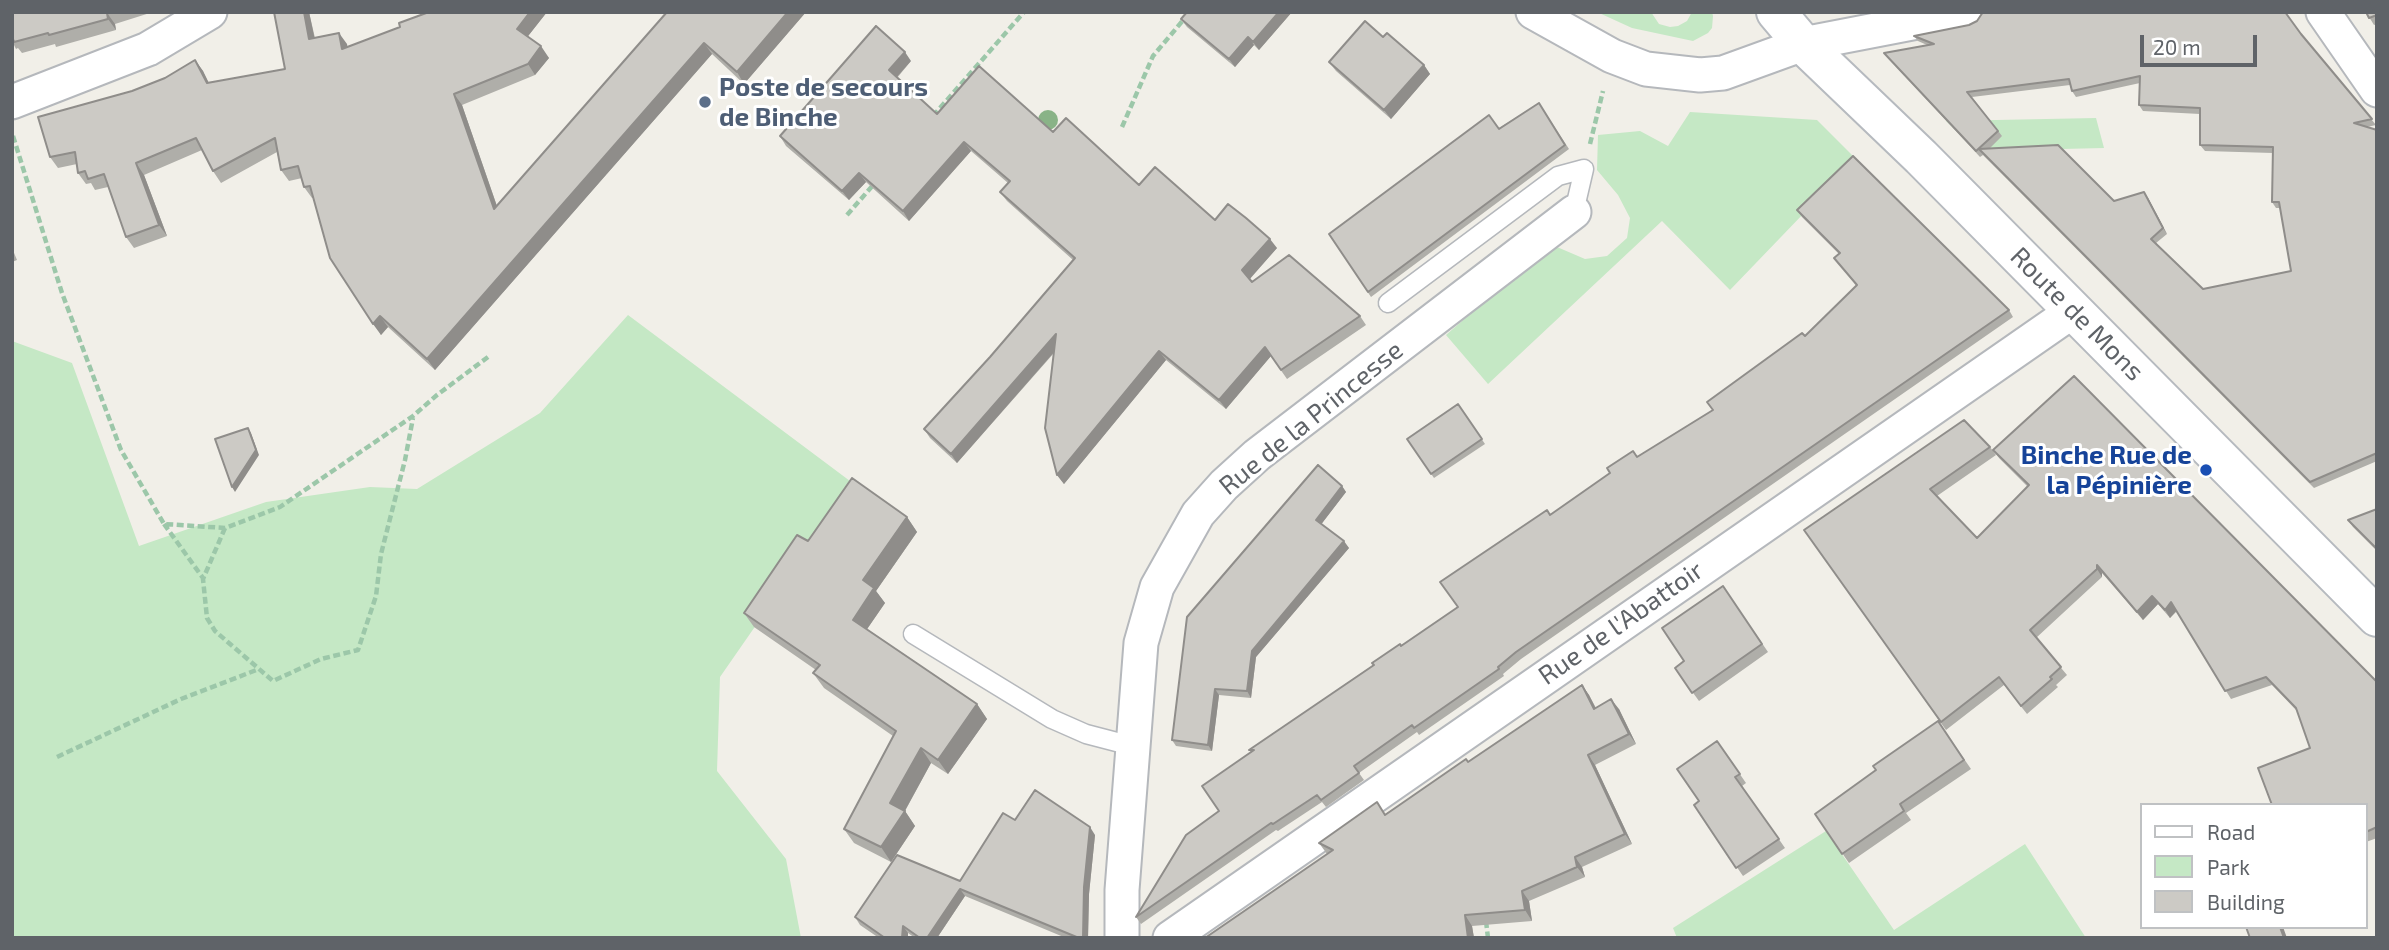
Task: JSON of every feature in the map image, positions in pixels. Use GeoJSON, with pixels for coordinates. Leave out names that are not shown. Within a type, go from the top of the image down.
{"type":"FeatureCollection","features":[{"type":"Feature","properties":{"kind":"main road","name":"Route de Mons"},"geometry":{"type":"LineString","coordinates":[[1776,12],[1803,44],[1921,157],[2377,617]]}},
{"type":"Feature","properties":{"kind":"street"},"geometry":{"type":"LineString","coordinates":[[12,103],[148,49],[210,12]]}},
{"type":"Feature","properties":{"kind":"street"},"geometry":{"type":"LineString","coordinates":[[1533,12],[1612,56],[1646,69],[1700,75],[1723,73],[1803,44],[1969,12]]}},
{"type":"Feature","properties":{"kind":"street"},"geometry":{"type":"LineString","coordinates":[[2323,12],[2377,90]]}},
{"type":"Feature","properties":{"kind":"street","name":"Rue de la Princesse"},"geometry":{"type":"LineString","coordinates":[[1122,938],[1122,890],[1141,643],[1157,587],[1198,514],[1224,485],[1257,455],[1574,212]]}},
{"type":"Feature","properties":{"kind":"street","name":"Rue de l'Abattoir"},"geometry":{"type":"LineString","coordinates":[[1170,938],[2073,311]]}},
{"type":"Feature","properties":{"kind":"lane"},"geometry":{"type":"LineString","coordinates":[[1388,303],[1558,176],[1584,169],[1574,212]]}},
{"type":"Feature","properties":{"kind":"lane"},"geometry":{"type":"LineString","coordinates":[[913,634],[1052,719],[1086,734],[1132,746]]}},
{"type":"Feature","properties":{"kind":"path"},"geometry":{"type":"LineString","coordinates":[[927,124],[1024,12]]}},
{"type":"Feature","properties":{"kind":"path"},"geometry":{"type":"LineString","coordinates":[[1122,127],[1153,57],[1190,12]]}},
{"type":"Feature","properties":{"kind":"path"},"geometry":{"type":"LineString","coordinates":[[1584,169],[1612,56]]}},
{"type":"Feature","properties":{"kind":"path"},"geometry":{"type":"LineString","coordinates":[[12,134],[62,293],[121,450],[164,524],[203,579]]}},
{"type":"Feature","properties":{"kind":"path"},"geometry":{"type":"LineString","coordinates":[[847,215],[883,174]]}},
{"type":"Feature","properties":{"kind":"path"},"geometry":{"type":"LineString","coordinates":[[164,524],[225,528],[280,507],[413,416],[488,357]]}},
{"type":"Feature","properties":{"kind":"path"},"geometry":{"type":"LineString","coordinates":[[225,528],[203,579],[207,618],[215,631],[273,681],[321,659],[358,650],[376,596],[381,554],[405,460],[413,416]]}},
{"type":"Feature","properties":{"kind":"path"},"geometry":{"type":"LineString","coordinates":[[57,757],[181,699],[259,669]]}},
{"type":"Feature","properties":{"kind":"path"},"geometry":{"type":"LineString","coordinates":[[1484,911],[1488,938]]}},
{"type":"Feature","properties":{"kind":"green space"},"geometry":{"type":"Polygon","coordinates":[[[1597,12],[1651,12],[1659,24],[1670,27],[1687,21],[1692,12],[1712,12],[1712,28],[1693,41],[1632,28],[1597,12]]]}},
{"type":"Feature","properties":{"kind":"green space"},"geometry":{"type":"Polygon","coordinates":[[[1690,112],[1817,120],[1856,159],[1730,290],[1662,221],[1488,384],[1446,335],[1550,244],[1585,259],[1607,256],[1627,238],[1630,218],[1618,195],[1597,170],[1598,135],[1640,131],[1668,146],[1690,112]]]}},
{"type":"Feature","properties":{"kind":"green space"},"geometry":{"type":"Polygon","coordinates":[[[2096,118],[2104,148],[1977,151],[1946,121],[2096,118]]]}},
{"type":"Feature","properties":{"kind":"green space"},"geometry":{"type":"Polygon","coordinates":[[[628,315],[854,484],[720,677],[717,771],[786,859],[801,938],[12,938],[12,341],[72,363],[139,546],[266,502],[370,487],[417,489],[540,413],[628,315]]]}},
{"type":"Feature","properties":{"kind":"green space"},"geometry":{"type":"Polygon","coordinates":[[[1826,831],[1894,930],[2025,844],[2086,938],[1677,938],[1673,928],[1826,831]]]}},
{"type":"Feature","properties":{"kind":"building"},"geometry":{"type":"Polygon","coordinates":[[[12,12],[110,12],[107,13],[108,19],[14,42],[12,12]]]}},
{"type":"Feature","properties":{"kind":"building"},"geometry":{"type":"Polygon","coordinates":[[[274,12],[304,12],[309,39],[339,33],[342,49],[400,27],[399,23],[429,12],[530,12],[517,29],[541,46],[528,64],[454,94],[494,209],[667,12],[788,12],[737,72],[704,43],[427,359],[380,316],[373,324],[330,258],[310,186],[304,187],[298,166],[281,170],[275,138],[213,171],[196,138],[136,163],[159,225],[126,237],[104,174],[88,179],[85,171],[78,173],[75,152],[50,157],[38,117],[132,91],[165,78],[195,60],[207,83],[285,69],[274,12]]]}},
{"type":"Feature","properties":{"kind":"building"},"geometry":{"type":"Polygon","coordinates":[[[1187,12],[1279,12],[1253,42],[1248,37],[1229,59],[1181,19],[1187,12]]]}},
{"type":"Feature","properties":{"kind":"building"},"geometry":{"type":"Polygon","coordinates":[[[1983,12],[2285,12],[2372,119],[2354,123],[2377,130],[2377,453],[2310,482],[1979,149],[2058,145],[2114,201],[2144,192],[2163,228],[2151,239],[2203,289],[2291,271],[2279,202],[2272,202],[2273,147],[2200,145],[2200,108],[2139,105],[2140,76],[2072,91],[2069,79],[1967,92],[1998,131],[1976,151],[1884,53],[1934,44],[1914,36],[1969,25],[1977,21],[1983,12]]]}},
{"type":"Feature","properties":{"kind":"building"},"geometry":{"type":"Polygon","coordinates":[[[2366,12],[2377,12],[2377,15],[2369,18],[2366,12]]]}},
{"type":"Feature","properties":{"kind":"building"},"geometry":{"type":"Polygon","coordinates":[[[1365,21],[1383,37],[1387,33],[1424,65],[1384,110],[1329,62],[1365,21]]]}},
{"type":"Feature","properties":{"kind":"building"},"geometry":{"type":"Polygon","coordinates":[[[876,26],[905,52],[889,70],[937,114],[979,66],[1053,132],[1066,118],[1139,185],[1155,167],[1215,220],[1228,204],[1246,218],[1270,239],[1242,270],[1252,282],[1289,255],[1360,316],[1281,370],[1265,347],[1219,400],[1159,351],[1057,475],[1045,428],[1056,334],[951,454],[924,429],[1075,258],[1000,192],[1010,181],[964,142],[903,211],[859,173],[842,191],[780,136],[876,26]]]}},
{"type":"Feature","properties":{"kind":"building"},"geometry":{"type":"Polygon","coordinates":[[[1539,103],[1565,145],[1368,292],[1329,234],[1489,115],[1499,129],[1539,103]]]}},
{"type":"Feature","properties":{"kind":"building"},"geometry":{"type":"Polygon","coordinates":[[[1853,156],[2009,310],[1516,652],[1498,667],[1499,669],[1354,766],[1359,773],[1321,800],[1317,795],[1271,823],[1136,917],[1186,835],[1219,811],[1202,786],[1254,750],[1249,750],[1374,665],[1372,663],[1458,607],[1440,582],[1547,510],[1550,515],[1610,473],[1607,468],[1633,451],[1637,457],[1713,410],[1707,402],[1802,333],[1805,336],[1857,285],[1834,258],[1840,253],[1797,210],[1853,156]]]}},
{"type":"Feature","properties":{"kind":"building"},"geometry":{"type":"Polygon","coordinates":[[[2074,376],[2377,682],[2377,827],[2368,831],[2368,803],[2271,803],[2258,768],[2310,748],[2296,708],[2266,677],[2225,691],[2171,602],[2165,610],[2152,596],[2137,612],[2097,565],[2097,569],[2030,630],[2061,667],[2050,677],[2052,679],[2021,706],[1999,677],[1941,722],[1804,530],[1964,420],[1990,447],[1930,489],[1977,538],[2029,485],[1993,450],[2074,376]]]}},
{"type":"Feature","properties":{"kind":"building"},"geometry":{"type":"Polygon","coordinates":[[[1458,404],[1482,439],[1431,474],[1407,439],[1458,404]]]}},
{"type":"Feature","properties":{"kind":"building"},"geometry":{"type":"Polygon","coordinates":[[[248,428],[256,450],[232,487],[215,439],[248,428]]]}},
{"type":"Feature","properties":{"kind":"building"},"geometry":{"type":"Polygon","coordinates":[[[1318,465],[1342,486],[1316,520],[1344,541],[1252,651],[1247,691],[1215,689],[1208,745],[1172,740],[1187,617],[1318,465]]]}},
{"type":"Feature","properties":{"kind":"building"},"geometry":{"type":"Polygon","coordinates":[[[852,478],[907,517],[863,580],[874,588],[853,620],[977,704],[938,760],[921,748],[890,803],[905,811],[881,847],[844,829],[896,731],[813,673],[820,665],[744,613],[797,535],[808,541],[852,478]]]}},
{"type":"Feature","properties":{"kind":"building"},"geometry":{"type":"Polygon","coordinates":[[[2377,509],[2377,549],[2348,520],[2377,509]]]}},
{"type":"Feature","properties":{"kind":"building"},"geometry":{"type":"Polygon","coordinates":[[[1723,586],[1762,644],[1692,693],[1675,668],[1684,661],[1662,628],[1723,586]]]}},
{"type":"Feature","properties":{"kind":"building"},"geometry":{"type":"Polygon","coordinates":[[[1582,685],[1594,709],[1611,699],[1629,734],[1588,755],[1625,834],[1575,857],[1577,867],[1522,891],[1525,910],[1465,915],[1468,938],[1205,938],[1333,850],[1319,843],[1377,802],[1385,815],[1466,759],[1468,762],[1582,685]]]}},
{"type":"Feature","properties":{"kind":"building"},"geometry":{"type":"Polygon","coordinates":[[[1938,721],[1964,760],[1900,804],[1904,811],[1842,854],[1815,814],[1876,770],[1873,766],[1938,721]]]}},
{"type":"Feature","properties":{"kind":"building"},"geometry":{"type":"Polygon","coordinates":[[[1717,741],[1740,774],[1735,777],[1779,839],[1736,868],[1694,805],[1699,801],[1677,769],[1717,741]]]}},
{"type":"Feature","properties":{"kind":"building"},"geometry":{"type":"Polygon","coordinates":[[[1035,790],[1090,827],[1084,887],[1083,938],[960,889],[927,938],[920,938],[903,926],[902,938],[885,938],[855,917],[897,855],[960,881],[1003,813],[1015,820],[1035,790]]]}},
{"type":"Feature","properties":{"kind":"building"},"geometry":{"type":"Polygon","coordinates":[[[2247,929],[2281,929],[2284,938],[2250,938],[2247,929]]]}},
{"type":"Feature","properties":{"kind":"place","name":"Poste de secours de Binche"},"geometry":{"type":"Point","coordinates":[705,102]}},
{"type":"Feature","properties":{"kind":"place","name":"Binche Rue de la Pépinière"},"geometry":{"type":"Point","coordinates":[2206,470]}}]}
